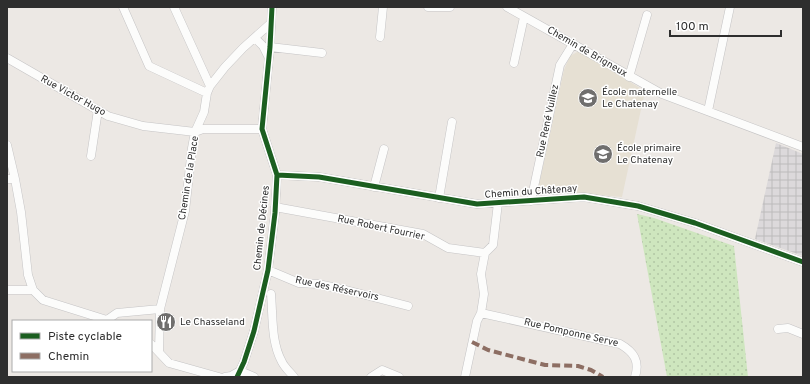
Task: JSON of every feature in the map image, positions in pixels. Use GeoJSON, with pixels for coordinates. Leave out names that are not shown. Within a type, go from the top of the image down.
{"type":"FeatureCollection","features":[{"type":"Feature","properties":{"kind":"street"},"geometry":{"type":"LineString","coordinates":[[123,7],[149,66],[208,90]]}},
{"type":"Feature","properties":{"kind":"street"},"geometry":{"type":"LineString","coordinates":[[174,7],[208,90]]}},
{"type":"Feature","properties":{"kind":"street","name":"Chemin de Décines"},"geometry":{"type":"LineString","coordinates":[[238,374],[244,362],[254,331],[268,270],[275,207],[277,175],[262,129],[272,7]]}},
{"type":"Feature","properties":{"kind":"street"},"geometry":{"type":"LineString","coordinates":[[380,37],[383,7]]}},
{"type":"Feature","properties":{"kind":"street"},"geometry":{"type":"LineString","coordinates":[[428,7],[450,7]]}},
{"type":"Feature","properties":{"kind":"street","name":"Chemin de Brigneux"},"geometry":{"type":"LineString","coordinates":[[507,7],[629,77],[662,94],[803,147]]}},
{"type":"Feature","properties":{"kind":"street"},"geometry":{"type":"LineString","coordinates":[[708,111],[730,7]]}},
{"type":"Feature","properties":{"kind":"street"},"geometry":{"type":"LineString","coordinates":[[629,77],[647,14]]}},
{"type":"Feature","properties":{"kind":"street"},"geometry":{"type":"LineString","coordinates":[[514,63],[524,16]]}},
{"type":"Feature","properties":{"kind":"street"},"geometry":{"type":"LineString","coordinates":[[208,90],[242,48],[271,23]]}},
{"type":"Feature","properties":{"kind":"street"},"geometry":{"type":"LineString","coordinates":[[255,38],[269,52],[322,53]]}},
{"type":"Feature","properties":{"kind":"street","name":"Rue René Vuillez"},"geometry":{"type":"LineString","coordinates":[[531,201],[560,65],[573,44]]}},
{"type":"Feature","properties":{"kind":"street","name":"Rue Victor Hugo"},"geometry":{"type":"LineString","coordinates":[[7,58],[108,116],[143,126],[195,132],[203,129],[262,129]]}},
{"type":"Feature","properties":{"kind":"street","name":"Chemin de la Place"},"geometry":{"type":"LineString","coordinates":[[159,351],[160,309],[185,211],[195,132],[204,112],[208,90]]}},
{"type":"Feature","properties":{"kind":"street"},"geometry":{"type":"LineString","coordinates":[[91,156],[98,110]]}},
{"type":"Feature","properties":{"kind":"street"},"geometry":{"type":"LineString","coordinates":[[439,198],[452,122]]}},
{"type":"Feature","properties":{"kind":"street"},"geometry":{"type":"LineString","coordinates":[[7,145],[11,179],[21,212],[28,275],[33,290],[43,300],[108,320],[117,314],[160,309]]}},
{"type":"Feature","properties":{"kind":"street"},"geometry":{"type":"LineString","coordinates":[[374,187],[384,149]]}},
{"type":"Feature","properties":{"kind":"street","name":"Chemin du Châtenay"},"geometry":{"type":"LineString","coordinates":[[277,175],[319,177],[477,204],[584,197],[638,206],[695,223],[803,262]]}},
{"type":"Feature","properties":{"kind":"street"},"geometry":{"type":"LineString","coordinates":[[465,377],[477,321],[482,313],[484,294],[481,274],[485,253],[493,245],[498,203]]}},
{"type":"Feature","properties":{"kind":"street","name":"Rue Robert Fourrier"},"geometry":{"type":"LineString","coordinates":[[275,207],[423,234],[448,248],[485,253]]}},
{"type":"Feature","properties":{"kind":"street","name":"Rue des Réservoirs"},"geometry":{"type":"LineString","coordinates":[[268,270],[299,283],[318,284],[408,306]]}},
{"type":"Feature","properties":{"kind":"street"},"geometry":{"type":"LineString","coordinates":[[7,290],[33,290]]}},
{"type":"Feature","properties":{"kind":"street"},"geometry":{"type":"LineString","coordinates":[[271,294],[273,329],[276,348],[282,363],[294,377]]}},
{"type":"Feature","properties":{"kind":"street","name":"Rue Pomponne Serve"},"geometry":{"type":"LineString","coordinates":[[482,313],[620,344],[631,350],[636,360],[637,372],[635,377]]}},
{"type":"Feature","properties":{"kind":"street"},"geometry":{"type":"LineString","coordinates":[[778,329],[788,328],[803,334]]}},
{"type":"Feature","properties":{"kind":"street"},"geometry":{"type":"LineString","coordinates":[[152,345],[169,363],[222,377],[238,374],[254,377]]}},
{"type":"Feature","properties":{"kind":"street"},"geometry":{"type":"LineString","coordinates":[[371,377],[382,370],[399,377]]}},
{"type":"Feature","properties":{"kind":"shaded area"},"geometry":{"type":"Polygon","coordinates":[[[579,51],[645,91],[622,197],[574,193],[537,194],[564,70],[570,56],[579,51]]]}},
{"type":"Feature","properties":{"kind":"shaded area"},"geometry":{"type":"Polygon","coordinates":[[[776,143],[803,154],[803,256],[755,239],[776,143]]]}},
{"type":"Feature","properties":{"kind":"green space"},"geometry":{"type":"Polygon","coordinates":[[[637,214],[654,218],[734,246],[748,377],[667,377],[637,214]]]}},
{"type":"Feature","properties":{"kind":"marked path"},"geometry":{"type":"LineString","coordinates":[[472,342],[488,350],[545,365],[578,366],[591,370],[603,377]]}},
{"type":"Feature","properties":{"kind":"cycle path"},"geometry":{"type":"LineString","coordinates":[[237,377],[244,362],[254,331],[268,270],[275,213],[277,175],[262,129],[270,47],[272,7]]}},
{"type":"Feature","properties":{"kind":"cycle path"},"geometry":{"type":"LineString","coordinates":[[277,175],[319,177],[477,204],[584,197],[638,206],[695,223],[803,262]]}},
{"type":"Feature","properties":{"kind":"place","name":"École maternelle Le Chatenay"},"geometry":{"type":"Point","coordinates":[588,98]}},
{"type":"Feature","properties":{"kind":"place","name":"École primaire Le Chatenay"},"geometry":{"type":"Point","coordinates":[603,154]}},
{"type":"Feature","properties":{"kind":"place","name":"Le Chasseland"},"geometry":{"type":"Point","coordinates":[166,322]}}]}
